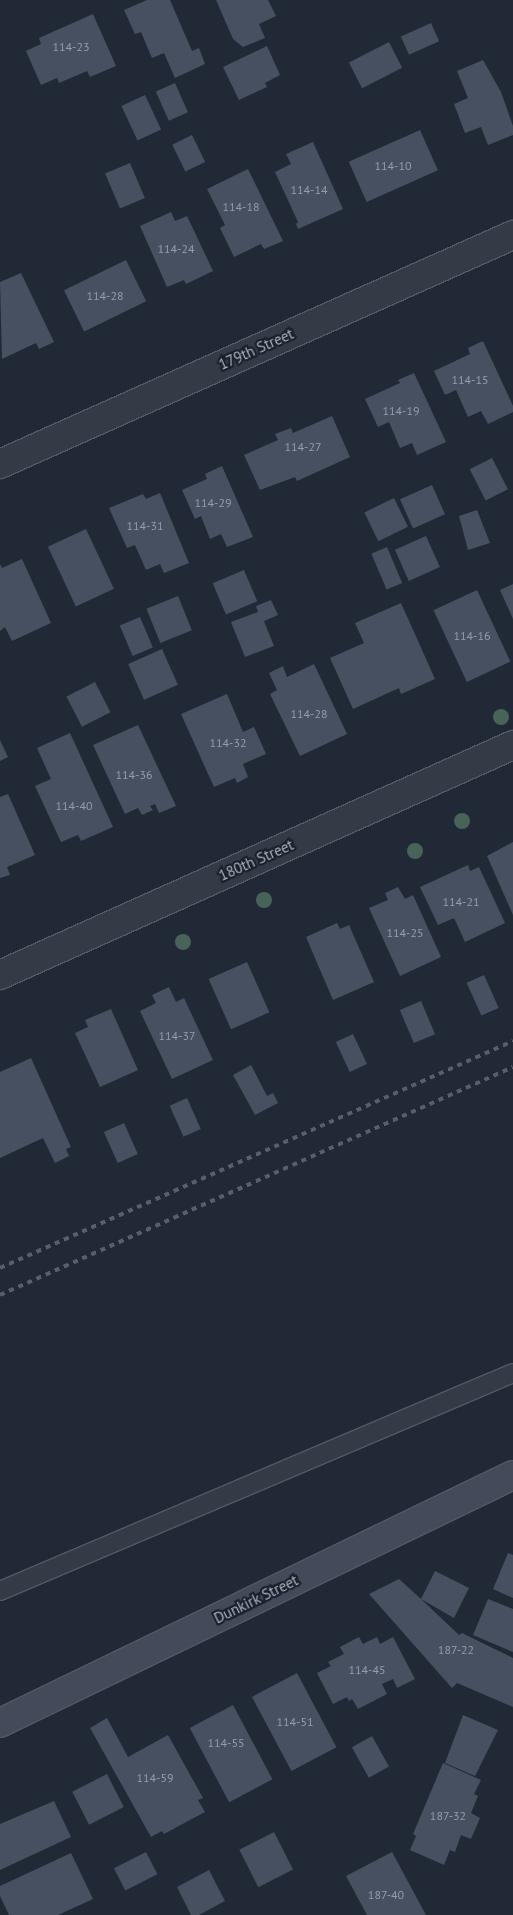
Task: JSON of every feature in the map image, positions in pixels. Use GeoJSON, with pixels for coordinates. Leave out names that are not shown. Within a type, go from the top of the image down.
{"type":"FeatureCollection","features":[{"type":"Feature","properties":{"kind":"main road","name":"Dunkirk Street"},"geometry":{"type":"LineString","coordinates":[[0,1723],[513,1475]]}},
{"type":"Feature","properties":{"kind":"street","name":"179th Street"},"geometry":{"type":"LineString","coordinates":[[0,464],[513,235]]}},
{"type":"Feature","properties":{"kind":"street","name":"180th Street"},"geometry":{"type":"LineString","coordinates":[[0,975],[513,745]]}},
{"type":"Feature","properties":{"kind":"lane"},"geometry":{"type":"LineString","coordinates":[[0,1591],[513,1373]]}},
{"type":"Feature","properties":{"kind":"building"},"geometry":{"type":"Polygon","coordinates":[[[147,0],[170,0],[192,51],[199,48],[205,64],[175,78],[164,53],[152,58],[141,32],[135,34],[124,10],[147,0]]]}},
{"type":"Feature","properties":{"kind":"building"},"geometry":{"type":"Polygon","coordinates":[[[216,0],[268,0],[276,16],[259,24],[265,38],[243,47],[233,39],[216,0]]]}},
{"type":"Feature","properties":{"kind":"building"},"geometry":{"type":"Polygon","coordinates":[[[93,14],[116,66],[90,77],[87,71],[59,83],[57,78],[41,85],[26,51],[41,44],[39,38],[93,14]]]}},
{"type":"Feature","properties":{"kind":"building"},"geometry":{"type":"Polygon","coordinates":[[[431,23],[439,41],[409,55],[401,36],[431,23]]]}},
{"type":"Feature","properties":{"kind":"building"},"geometry":{"type":"Polygon","coordinates":[[[389,42],[402,68],[362,88],[349,62],[389,42]]]}},
{"type":"Feature","properties":{"kind":"building"},"geometry":{"type":"Polygon","coordinates":[[[267,46],[280,75],[265,83],[267,87],[239,100],[223,67],[267,46]]]}},
{"type":"Feature","properties":{"kind":"building"},"geometry":{"type":"Polygon","coordinates":[[[483,60],[501,92],[513,126],[513,135],[488,145],[481,127],[465,133],[454,104],[468,98],[457,71],[483,60]]]}},
{"type":"Feature","properties":{"kind":"building"},"geometry":{"type":"Polygon","coordinates":[[[175,83],[188,112],[169,121],[156,92],[175,83]]]}},
{"type":"Feature","properties":{"kind":"building"},"geometry":{"type":"Polygon","coordinates":[[[145,95],[161,129],[137,140],[121,106],[145,95]]]}},
{"type":"Feature","properties":{"kind":"building"},"geometry":{"type":"Polygon","coordinates":[[[420,130],[438,170],[367,202],[349,162],[420,130]]]}},
{"type":"Feature","properties":{"kind":"building"},"geometry":{"type":"Polygon","coordinates":[[[192,135],[205,162],[185,172],[172,145],[192,135]]]}},
{"type":"Feature","properties":{"kind":"building"},"geometry":{"type":"Polygon","coordinates":[[[313,142],[343,209],[298,229],[296,224],[298,222],[275,172],[291,164],[286,154],[313,142]]]}},
{"type":"Feature","properties":{"kind":"building"},"geometry":{"type":"Polygon","coordinates":[[[130,163],[145,198],[120,209],[105,174],[130,163]]]}},
{"type":"Feature","properties":{"kind":"building"},"geometry":{"type":"Polygon","coordinates":[[[248,169],[283,241],[264,249],[261,244],[234,257],[220,228],[225,225],[207,189],[248,169]]]}},
{"type":"Feature","properties":{"kind":"building"},"geometry":{"type":"Polygon","coordinates":[[[171,212],[175,221],[187,216],[213,271],[186,284],[184,280],[167,287],[140,226],[171,212]]]}},
{"type":"Feature","properties":{"kind":"building"},"geometry":{"type":"Polygon","coordinates":[[[126,260],[146,301],[84,332],[64,290],[126,260]]]}},
{"type":"Feature","properties":{"kind":"building"},"geometry":{"type":"Polygon","coordinates":[[[21,273],[54,342],[39,349],[36,343],[2,359],[0,282],[21,273]]]}},
{"type":"Feature","properties":{"kind":"building"},"geometry":{"type":"Polygon","coordinates":[[[483,341],[513,406],[513,412],[488,424],[481,411],[468,417],[456,390],[445,395],[434,371],[470,354],[468,348],[483,341]]]}},
{"type":"Feature","properties":{"kind":"building"},"geometry":{"type":"Polygon","coordinates":[[[414,373],[446,442],[417,455],[412,443],[400,448],[389,422],[378,427],[365,399],[400,383],[398,380],[414,373]]]}},
{"type":"Feature","properties":{"kind":"building"},"geometry":{"type":"Polygon","coordinates":[[[332,416],[350,457],[297,481],[295,477],[260,490],[244,455],[278,440],[275,434],[291,428],[293,433],[332,416]]]}},
{"type":"Feature","properties":{"kind":"building"},"geometry":{"type":"Polygon","coordinates":[[[492,458],[508,489],[486,501],[470,469],[492,458]]]}},
{"type":"Feature","properties":{"kind":"building"},"geometry":{"type":"Polygon","coordinates":[[[222,466],[253,537],[227,547],[221,534],[210,539],[201,516],[195,519],[182,490],[207,479],[205,474],[222,466]]]}},
{"type":"Feature","properties":{"kind":"building"},"geometry":{"type":"Polygon","coordinates":[[[432,485],[445,514],[413,528],[400,499],[432,485]]]}},
{"type":"Feature","properties":{"kind":"building"},"geometry":{"type":"Polygon","coordinates":[[[160,493],[189,563],[164,573],[160,564],[146,570],[135,545],[127,548],[109,508],[143,494],[146,499],[160,493]]]}},
{"type":"Feature","properties":{"kind":"building"},"geometry":{"type":"Polygon","coordinates":[[[394,498],[408,527],[378,541],[364,512],[394,498]]]}},
{"type":"Feature","properties":{"kind":"building"},"geometry":{"type":"Polygon","coordinates":[[[477,510],[490,543],[468,550],[459,516],[477,510]]]}},
{"type":"Feature","properties":{"kind":"building"},"geometry":{"type":"Polygon","coordinates":[[[86,529],[114,589],[76,607],[48,547],[86,529]]]}},
{"type":"Feature","properties":{"kind":"building"},"geometry":{"type":"Polygon","coordinates":[[[426,536],[440,567],[409,581],[395,550],[426,536]]]}},
{"type":"Feature","properties":{"kind":"building"},"geometry":{"type":"Polygon","coordinates":[[[387,547],[402,583],[387,590],[371,554],[387,547]]]}},
{"type":"Feature","properties":{"kind":"building"},"geometry":{"type":"Polygon","coordinates":[[[22,559],[51,623],[12,641],[5,627],[0,631],[0,564],[2,568],[22,559]]]}},
{"type":"Feature","properties":{"kind":"building"},"geometry":{"type":"Polygon","coordinates":[[[244,570],[257,601],[226,615],[213,583],[244,570]]]}},
{"type":"Feature","properties":{"kind":"building"},"geometry":{"type":"Polygon","coordinates":[[[513,584],[513,619],[500,590],[513,584]]]}},
{"type":"Feature","properties":{"kind":"building"},"geometry":{"type":"Polygon","coordinates":[[[477,590],[510,662],[467,682],[433,610],[477,590]]]}},
{"type":"Feature","properties":{"kind":"building"},"geometry":{"type":"Polygon","coordinates":[[[178,596],[192,630],[160,643],[146,609],[178,596]]]}},
{"type":"Feature","properties":{"kind":"building"},"geometry":{"type":"Polygon","coordinates":[[[271,600],[278,615],[264,621],[274,646],[245,657],[231,622],[258,612],[256,606],[271,600]]]}},
{"type":"Feature","properties":{"kind":"building"},"geometry":{"type":"Polygon","coordinates":[[[401,603],[435,679],[401,694],[399,688],[353,709],[330,658],[364,643],[355,623],[401,603]]]}},
{"type":"Feature","properties":{"kind":"building"},"geometry":{"type":"Polygon","coordinates":[[[140,617],[153,647],[133,656],[120,626],[140,617]]]}},
{"type":"Feature","properties":{"kind":"building"},"geometry":{"type":"Polygon","coordinates":[[[162,649],[178,685],[144,700],[128,664],[162,649]]]}},
{"type":"Feature","properties":{"kind":"building"},"geometry":{"type":"Polygon","coordinates":[[[314,664],[347,734],[300,756],[270,694],[277,690],[269,673],[283,666],[287,677],[314,664]]]}},
{"type":"Feature","properties":{"kind":"building"},"geometry":{"type":"Polygon","coordinates":[[[95,682],[110,712],[82,727],[66,697],[95,682]]]}},
{"type":"Feature","properties":{"kind":"building"},"geometry":{"type":"Polygon","coordinates":[[[227,694],[243,732],[254,727],[266,754],[243,764],[248,777],[237,783],[235,778],[214,787],[181,714],[227,694]]]}},
{"type":"Feature","properties":{"kind":"building"},"geometry":{"type":"Polygon","coordinates":[[[138,725],[176,806],[159,813],[155,804],[150,806],[153,810],[142,815],[138,808],[125,814],[93,745],[138,725]]]}},
{"type":"Feature","properties":{"kind":"building"},"geometry":{"type":"Polygon","coordinates":[[[70,733],[113,827],[81,841],[78,835],[61,842],[35,786],[51,779],[37,748],[70,733]]]}},
{"type":"Feature","properties":{"kind":"building"},"geometry":{"type":"Polygon","coordinates":[[[0,740],[8,757],[0,761],[0,740]]]}},
{"type":"Feature","properties":{"kind":"building"},"geometry":{"type":"Polygon","coordinates":[[[8,794],[35,855],[7,867],[10,875],[0,878],[0,797],[8,794]]]}},
{"type":"Feature","properties":{"kind":"building"},"geometry":{"type":"Polygon","coordinates":[[[513,842],[513,915],[487,856],[513,842]]]}},
{"type":"Feature","properties":{"kind":"building"},"geometry":{"type":"Polygon","coordinates":[[[468,865],[470,871],[479,867],[505,923],[465,942],[454,918],[438,925],[420,887],[468,865]]]}},
{"type":"Feature","properties":{"kind":"building"},"geometry":{"type":"Polygon","coordinates":[[[398,887],[405,899],[413,895],[441,957],[400,976],[369,908],[388,900],[385,893],[398,887]]]}},
{"type":"Feature","properties":{"kind":"building"},"geometry":{"type":"Polygon","coordinates":[[[337,923],[340,929],[349,925],[374,982],[333,1000],[306,937],[337,923]]]}},
{"type":"Feature","properties":{"kind":"building"},"geometry":{"type":"Polygon","coordinates":[[[247,962],[269,1012],[231,1029],[209,979],[247,962]]]}},
{"type":"Feature","properties":{"kind":"building"},"geometry":{"type":"Polygon","coordinates":[[[484,975],[499,1008],[481,1016],[467,983],[484,975]]]}},
{"type":"Feature","properties":{"kind":"building"},"geometry":{"type":"Polygon","coordinates":[[[169,987],[176,1002],[184,998],[213,1060],[172,1079],[140,1011],[156,1003],[152,995],[169,987]]]}},
{"type":"Feature","properties":{"kind":"building"},"geometry":{"type":"Polygon","coordinates":[[[421,1001],[435,1034],[414,1043],[400,1010],[421,1001]]]}},
{"type":"Feature","properties":{"kind":"building"},"geometry":{"type":"Polygon","coordinates":[[[111,1009],[138,1070],[100,1087],[75,1033],[88,1027],[85,1020],[111,1009]]]}},
{"type":"Feature","properties":{"kind":"building"},"geometry":{"type":"Polygon","coordinates":[[[353,1034],[367,1064],[350,1072],[336,1042],[353,1034]]]}},
{"type":"Feature","properties":{"kind":"building"},"geometry":{"type":"Polygon","coordinates":[[[31,1058],[71,1147],[66,1149],[69,1156],[55,1163],[43,1138],[0,1158],[0,1072],[31,1058]]]}},
{"type":"Feature","properties":{"kind":"building"},"geometry":{"type":"Polygon","coordinates":[[[251,1065],[267,1096],[273,1093],[278,1103],[255,1115],[233,1075],[251,1065]]]}},
{"type":"Feature","properties":{"kind":"building"},"geometry":{"type":"Polygon","coordinates":[[[187,1098],[201,1129],[183,1137],[170,1106],[187,1098]]]}},
{"type":"Feature","properties":{"kind":"building"},"geometry":{"type":"Polygon","coordinates":[[[124,1123],[138,1154],[118,1163],[104,1132],[124,1123]]]}},
{"type":"Feature","properties":{"kind":"building"},"geometry":{"type":"Polygon","coordinates":[[[508,1553],[513,1555],[513,1598],[493,1589],[508,1553]]]}},
{"type":"Feature","properties":{"kind":"building"},"geometry":{"type":"Polygon","coordinates":[[[435,1571],[469,1588],[454,1618],[421,1599],[435,1571]]]}},
{"type":"Feature","properties":{"kind":"building"},"geometry":{"type":"Polygon","coordinates":[[[399,1579],[459,1635],[462,1633],[513,1658],[513,1707],[457,1683],[452,1688],[369,1594],[399,1579]]]}},
{"type":"Feature","properties":{"kind":"building"},"geometry":{"type":"Polygon","coordinates":[[[488,1599],[513,1609],[513,1652],[473,1635],[488,1599]]]}},
{"type":"Feature","properties":{"kind":"building"},"geometry":{"type":"Polygon","coordinates":[[[359,1637],[363,1644],[377,1637],[380,1644],[393,1637],[415,1679],[397,1688],[393,1679],[382,1684],[387,1694],[358,1709],[352,1699],[349,1701],[347,1697],[333,1704],[317,1673],[331,1666],[328,1662],[344,1654],[340,1647],[359,1637]]]}},
{"type":"Feature","properties":{"kind":"building"},"geometry":{"type":"Polygon","coordinates":[[[297,1673],[336,1747],[291,1771],[252,1697],[297,1673]]]}},
{"type":"Feature","properties":{"kind":"building"},"geometry":{"type":"Polygon","coordinates":[[[233,1705],[272,1779],[229,1802],[190,1728],[233,1705]]]}},
{"type":"Feature","properties":{"kind":"building"},"geometry":{"type":"Polygon","coordinates":[[[463,1715],[498,1730],[475,1776],[445,1763],[463,1715]]]}},
{"type":"Feature","properties":{"kind":"building"},"geometry":{"type":"Polygon","coordinates":[[[107,1718],[128,1757],[168,1735],[203,1798],[198,1800],[205,1812],[164,1834],[162,1831],[151,1837],[90,1728],[107,1718]]]}},
{"type":"Feature","properties":{"kind":"building"},"geometry":{"type":"Polygon","coordinates":[[[372,1736],[389,1767],[369,1778],[352,1747],[372,1736]]]}},
{"type":"Feature","properties":{"kind":"building"},"geometry":{"type":"Polygon","coordinates":[[[443,1763],[481,1780],[474,1794],[478,1796],[471,1813],[480,1818],[471,1839],[461,1835],[455,1852],[450,1850],[444,1865],[410,1850],[416,1836],[413,1834],[443,1763]]]}},
{"type":"Feature","properties":{"kind":"building"},"geometry":{"type":"Polygon","coordinates":[[[107,1774],[124,1807],[89,1825],[72,1792],[107,1774]]]}},
{"type":"Feature","properties":{"kind":"building"},"geometry":{"type":"Polygon","coordinates":[[[54,1801],[71,1837],[0,1870],[0,1824],[54,1801]]]}},
{"type":"Feature","properties":{"kind":"building"},"geometry":{"type":"Polygon","coordinates":[[[274,1832],[293,1869],[258,1887],[239,1850],[274,1832]]]}},
{"type":"Feature","properties":{"kind":"building"},"geometry":{"type":"Polygon","coordinates":[[[146,1852],[157,1874],[125,1891],[114,1868],[146,1852]]]}},
{"type":"Feature","properties":{"kind":"building"},"geometry":{"type":"Polygon","coordinates":[[[392,1852],[426,1915],[367,1915],[346,1876],[392,1852]]]}},
{"type":"Feature","properties":{"kind":"building"},"geometry":{"type":"Polygon","coordinates":[[[71,1853],[93,1899],[58,1915],[9,1915],[0,1896],[0,1886],[71,1853]]]}},
{"type":"Feature","properties":{"kind":"building"},"geometry":{"type":"Polygon","coordinates":[[[209,1870],[225,1901],[199,1915],[191,1915],[177,1887],[209,1870]]]}},
{"type":"Feature","properties":{"kind":"railway"},"geometry":{"type":"LineString","coordinates":[[0,1268],[513,1041]]}},
{"type":"Feature","properties":{"kind":"railway"},"geometry":{"type":"LineString","coordinates":[[0,1295],[513,1067]]}}]}
